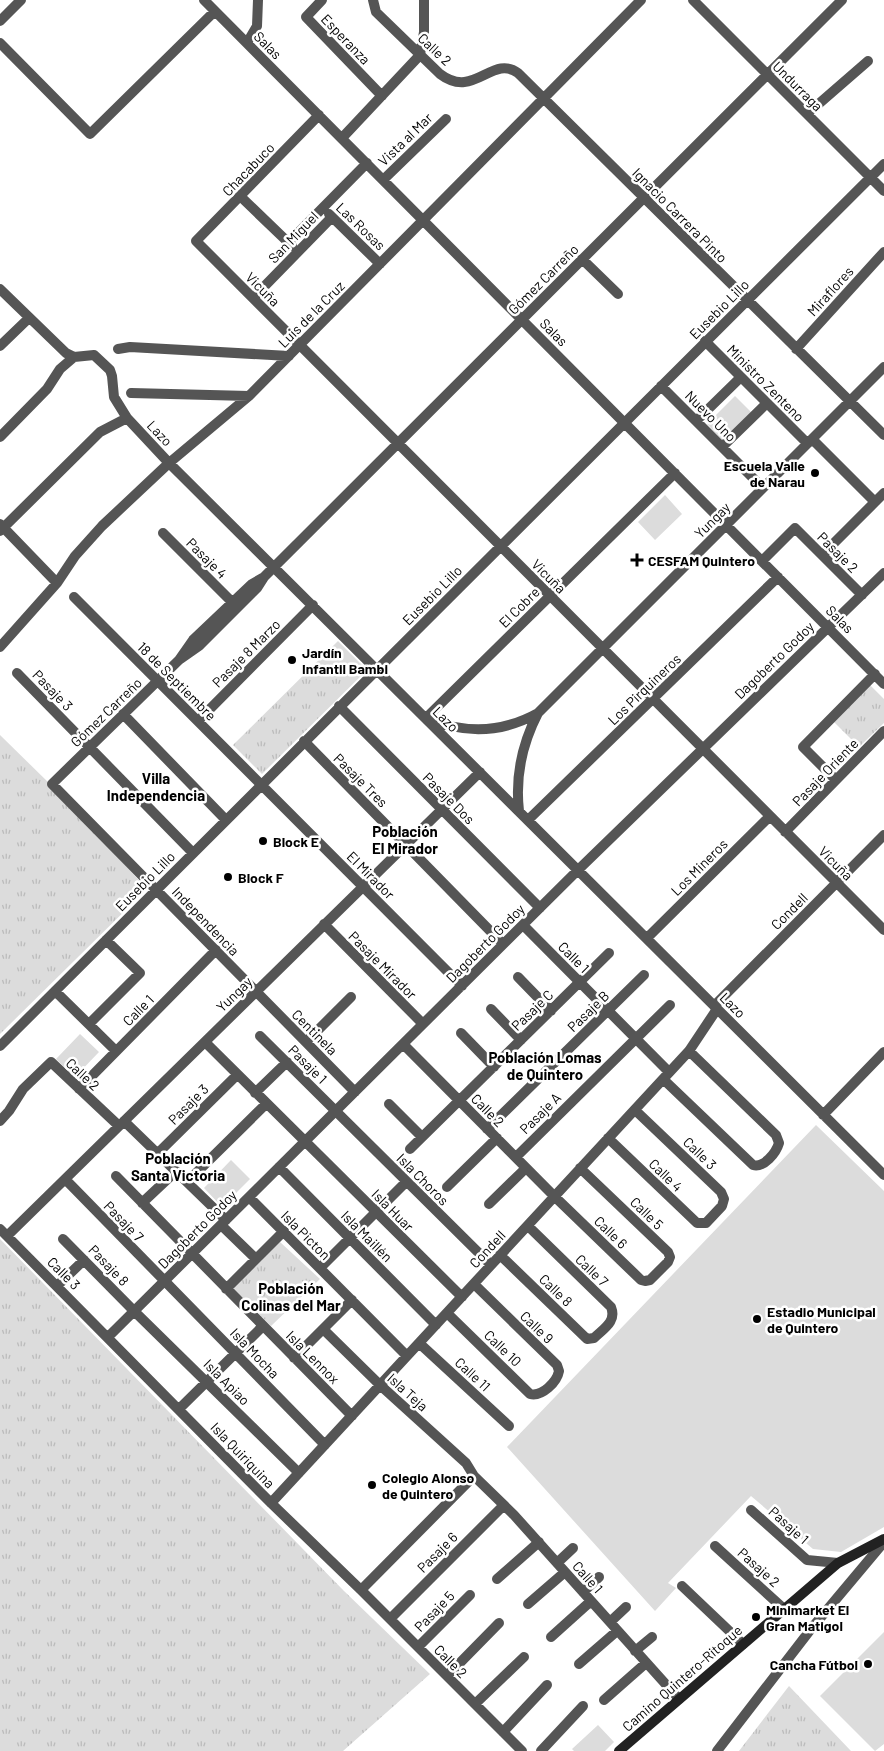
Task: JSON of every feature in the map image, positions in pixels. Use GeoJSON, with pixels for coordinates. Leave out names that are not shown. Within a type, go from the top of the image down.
{"type":"FeatureCollection","features":[{"type":"Feature","properties":{"kind":"main road","name":"Camino Quintero-Ritoque"},"geometry":{"type":"LineString","coordinates":[[619,1751],[838,1564],[861,1550],[884,1541]]}},
{"type":"Feature","properties":{"kind":"street"},"geometry":{"type":"LineString","coordinates":[[0,21],[21,0]]}},
{"type":"Feature","properties":{"kind":"street","name":"Salas"},"geometry":{"type":"LineString","coordinates":[[204,0],[884,684]]}},
{"type":"Feature","properties":{"kind":"street"},"geometry":{"type":"LineString","coordinates":[[247,43],[257,26],[258,0]]}},
{"type":"Feature","properties":{"kind":"street","name":"Esperanza"},"geometry":{"type":"LineString","coordinates":[[322,0],[306,17],[382,96]]}},
{"type":"Feature","properties":{"kind":"street","name":"Calle 2"},"geometry":{"type":"LineString","coordinates":[[374,0],[376,12],[444,77],[459,82],[473,81],[500,68],[509,69],[518,73],[543,99]]}},
{"type":"Feature","properties":{"kind":"street"},"geometry":{"type":"LineString","coordinates":[[342,138],[420,56],[424,32],[424,0]]}},
{"type":"Feature","properties":{"kind":"street","name":"Luis de la Cruz"},"geometry":{"type":"LineString","coordinates":[[0,647],[57,583],[75,556],[102,526],[169,463],[249,396],[641,0]]}},
{"type":"Feature","properties":{"kind":"street","name":"Undurraga"},"geometry":{"type":"LineString","coordinates":[[693,0],[884,191]]}},
{"type":"Feature","properties":{"kind":"street","name":"Gómez Carreño"},"geometry":{"type":"LineString","coordinates":[[179,660],[199,646],[257,588],[274,566],[842,0]]}},
{"type":"Feature","properties":{"kind":"street"},"geometry":{"type":"LineString","coordinates":[[0,43],[90,134],[215,11]]}},
{"type":"Feature","properties":{"kind":"street"},"geometry":{"type":"LineString","coordinates":[[807,114],[868,61]]}},
{"type":"Feature","properties":{"kind":"street","name":"Ignacio Carrera Pinto"},"geometry":{"type":"LineString","coordinates":[[543,99],[884,435]]}},
{"type":"Feature","properties":{"kind":"street","name":"Chacabuco"},"geometry":{"type":"LineString","coordinates":[[196,241],[319,115]]}},
{"type":"Feature","properties":{"kind":"street","name":"Vista al Mar"},"geometry":{"type":"LineString","coordinates":[[383,180],[446,119]]}},
{"type":"Feature","properties":{"kind":"street","name":"San Miguel"},"geometry":{"type":"LineString","coordinates":[[288,243],[366,163]]}},
{"type":"Feature","properties":{"kind":"street","name":"Eusebio Lillo"},"geometry":{"type":"LineString","coordinates":[[0,1046],[884,164]]}},
{"type":"Feature","properties":{"kind":"street"},"geometry":{"type":"LineString","coordinates":[[240,196],[298,252]]}},
{"type":"Feature","properties":{"kind":"street","name":"Las Rosas"},"geometry":{"type":"LineString","coordinates":[[323,208],[380,264]]}},
{"type":"Feature","properties":{"kind":"street","name":"San Miguel"},"geometry":{"type":"LineString","coordinates":[[253,298],[332,217]]}},
{"type":"Feature","properties":{"kind":"street","name":"Vicuña"},"geometry":{"type":"LineString","coordinates":[[196,241],[884,930]]}},
{"type":"Feature","properties":{"kind":"street","name":"Miraflores"},"geometry":{"type":"LineString","coordinates":[[796,349],[884,252]]}},
{"type":"Feature","properties":{"kind":"street"},"geometry":{"type":"LineString","coordinates":[[582,259],[618,294]]}},
{"type":"Feature","properties":{"kind":"street","name":"Lazo"},"geometry":{"type":"LineString","coordinates":[[0,290],[66,353],[74,356],[94,355],[110,370],[114,397],[127,418],[169,463],[884,1175]]}},
{"type":"Feature","properties":{"kind":"street"},"geometry":{"type":"LineString","coordinates":[[0,346],[29,318]]}},
{"type":"Feature","properties":{"kind":"street","name":"Ministro Zenteno"},"geometry":{"type":"LineString","coordinates":[[706,342],[767,403],[810,441]]}},
{"type":"Feature","properties":{"kind":"street"},"geometry":{"type":"LineString","coordinates":[[118,349],[130,347],[289,356]]}},
{"type":"Feature","properties":{"kind":"street"},"geometry":{"type":"LineString","coordinates":[[0,437],[47,389],[60,369],[74,356]]}},
{"type":"Feature","properties":{"kind":"street","name":"Yungay"},"geometry":{"type":"LineString","coordinates":[[519,811],[517,786],[520,761],[527,736],[538,713],[884,367]]}},
{"type":"Feature","properties":{"kind":"street"},"geometry":{"type":"LineString","coordinates":[[696,421],[741,377]]}},
{"type":"Feature","properties":{"kind":"street","name":"Nuevo Uno"},"geometry":{"type":"LineString","coordinates":[[661,386],[763,488]]}},
{"type":"Feature","properties":{"kind":"street"},"geometry":{"type":"LineString","coordinates":[[131,393],[249,396]]}},
{"type":"Feature","properties":{"kind":"street"},"geometry":{"type":"LineString","coordinates":[[722,447],[767,403]]}},
{"type":"Feature","properties":{"kind":"street"},"geometry":{"type":"LineString","coordinates":[[57,583],[1,528],[100,432],[127,418]]}},
{"type":"Feature","properties":{"kind":"street"},"geometry":{"type":"LineString","coordinates":[[810,441],[875,502]]}},
{"type":"Feature","properties":{"kind":"street","name":"El Cobre"},"geometry":{"type":"LineString","coordinates":[[426,718],[675,473]]}},
{"type":"Feature","properties":{"kind":"street"},"geometry":{"type":"LineString","coordinates":[[822,556],[884,493]]}},
{"type":"Feature","properties":{"kind":"street","name":"Pasaje 2"},"geometry":{"type":"LineString","coordinates":[[762,561],[794,528],[862,594]]}},
{"type":"Feature","properties":{"kind":"street","name":"Pasaje 4"},"geometry":{"type":"LineString","coordinates":[[163,533],[232,602]]}},
{"type":"Feature","properties":{"kind":"street","name":"Dagoberto Godoy"},"geometry":{"type":"LineString","coordinates":[[108,1337],[523,924],[884,573]]}},
{"type":"Feature","properties":{"kind":"street","name":"Gómez Carreño"},"geometry":{"type":"LineString","coordinates":[[52,784],[179,660],[193,640],[252,584],[264,577]]}},
{"type":"Feature","properties":{"kind":"street","name":"Los Pirquineros"},"geometry":{"type":"LineString","coordinates":[[528,820],[778,577]]}},
{"type":"Feature","properties":{"kind":"street","name":"18 de Septiembre"},"geometry":{"type":"LineString","coordinates":[[74,597],[261,784]]}},
{"type":"Feature","properties":{"kind":"street","name":"Pasaje 8 Marzo"},"geometry":{"type":"LineString","coordinates":[[198,721],[313,605]]}},
{"type":"Feature","properties":{"kind":"street","name":"Pasaje 3"},"geometry":{"type":"LineString","coordinates":[[17,673],[193,853]]}},
{"type":"Feature","properties":{"kind":"street"},"geometry":{"type":"LineString","coordinates":[[836,780],[803,747],[875,674]]}},
{"type":"Feature","properties":{"kind":"street","name":"Pasaje Dos"},"geometry":{"type":"LineString","coordinates":[[339,706],[540,908]]}},
{"type":"Feature","properties":{"kind":"street","name":"Yungay"},"geometry":{"type":"LineString","coordinates":[[426,718],[458,728],[480,730],[504,727],[538,713]]}},
{"type":"Feature","properties":{"kind":"street"},"geometry":{"type":"LineString","coordinates":[[123,714],[226,820]]}},
{"type":"Feature","properties":{"kind":"street","name":"Pasaje Oriente"},"geometry":{"type":"LineString","coordinates":[[786,832],[884,731]]}},
{"type":"Feature","properties":{"kind":"street","name":"Pasaje Tres"},"geometry":{"type":"LineString","coordinates":[[304,742],[503,944]]}},
{"type":"Feature","properties":{"kind":"street","name":"Yungay"},"geometry":{"type":"LineString","coordinates":[[3,1233],[65,1179],[480,772]]}},
{"type":"Feature","properties":{"kind":"street","name":"Independencia"},"geometry":{"type":"LineString","coordinates":[[52,784],[256,992]]}},
{"type":"Feature","properties":{"kind":"street","name":"El Mirador"},"geometry":{"type":"LineString","coordinates":[[261,784],[462,986]]}},
{"type":"Feature","properties":{"kind":"street","name":"Los Mineros"},"geometry":{"type":"LineString","coordinates":[[647,938],[770,816]]}},
{"type":"Feature","properties":{"kind":"street","name":"Condell"},"geometry":{"type":"LineString","coordinates":[[271,1503],[689,1051],[716,1007],[884,835]]}},
{"type":"Feature","properties":{"kind":"street","name":"Pasaje Mirador"},"geometry":{"type":"LineString","coordinates":[[324,924],[423,1024]]}},
{"type":"Feature","properties":{"kind":"street","name":"Calle 1"},"geometry":{"type":"LineString","coordinates":[[523,924],[636,1038],[666,1076]]}},
{"type":"Feature","properties":{"kind":"street"},"geometry":{"type":"LineString","coordinates":[[89,1024],[140,973],[106,940]]}},
{"type":"Feature","properties":{"kind":"street","name":"Calle 1"},"geometry":{"type":"LineString","coordinates":[[79,1089],[216,950]]}},
{"type":"Feature","properties":{"kind":"street","name":"Pasaje C"},"geometry":{"type":"LineString","coordinates":[[410,1149],[609,953]]}},
{"type":"Feature","properties":{"kind":"street","name":"Pasaje B"},"geometry":{"type":"LineString","coordinates":[[487,1129],[644,975]]}},
{"type":"Feature","properties":{"kind":"street"},"geometry":{"type":"LineString","coordinates":[[518,977],[551,1010]]}},
{"type":"Feature","properties":{"kind":"street"},"geometry":{"type":"LineString","coordinates":[[55,991],[116,1051]]}},
{"type":"Feature","properties":{"kind":"street","name":"Centinela"},"geometry":{"type":"LineString","coordinates":[[256,992],[355,1092]]}},
{"type":"Feature","properties":{"kind":"street"},"geometry":{"type":"LineString","coordinates":[[306,1042],[351,997]]}},
{"type":"Feature","properties":{"kind":"street","name":"Pasaje A"},"geometry":{"type":"LineString","coordinates":[[516,1157],[670,1005]]}},
{"type":"Feature","properties":{"kind":"street"},"geometry":{"type":"LineString","coordinates":[[491,1010],[521,1040]]}},
{"type":"Feature","properties":{"kind":"street"},"geometry":{"type":"LineString","coordinates":[[461,1033],[494,1067]]}},
{"type":"Feature","properties":{"kind":"street","name":"Pasaje 1"},"geometry":{"type":"LineString","coordinates":[[260,1036],[335,1112]]}},
{"type":"Feature","properties":{"kind":"street"},"geometry":{"type":"LineString","coordinates":[[205,1042],[304,1142]]}},
{"type":"Feature","properties":{"kind":"street","name":"Calle 2"},"geometry":{"type":"LineString","coordinates":[[403,1044],[554,1196]]}},
{"type":"Feature","properties":{"kind":"street"},"geometry":{"type":"LineString","coordinates":[[666,1076],[754,1165],[763,1164],[775,1151],[779,1143],[776,1135],[689,1051]]}},
{"type":"Feature","properties":{"kind":"street"},"geometry":{"type":"LineString","coordinates":[[823,1115],[884,1052]]}},
{"type":"Feature","properties":{"kind":"street","name":"Calle 2"},"geometry":{"type":"LineString","coordinates":[[0,1121],[23,1089],[51,1062],[79,1089],[158,1154],[187,1182],[256,1259]]}},
{"type":"Feature","properties":{"kind":"street"},"geometry":{"type":"LineString","coordinates":[[255,1093],[286,1062]]}},
{"type":"Feature","properties":{"kind":"street","name":"Pasaje 3"},"geometry":{"type":"LineString","coordinates":[[158,1154],[237,1075]]}},
{"type":"Feature","properties":{"kind":"street"},"geometry":{"type":"LineString","coordinates":[[187,1182],[266,1104]]}},
{"type":"Feature","properties":{"kind":"street"},"geometry":{"type":"LineString","coordinates":[[389,1104],[422,1137]]}},
{"type":"Feature","properties":{"kind":"street","name":"Calle 3"},"geometry":{"type":"LineString","coordinates":[[635,1110],[722,1194],[723,1204],[708,1221]]}},
{"type":"Feature","properties":{"kind":"street","name":"Isla Choros"},"geometry":{"type":"LineString","coordinates":[[335,1112],[491,1265]]}},
{"type":"Feature","properties":{"kind":"street"},"geometry":{"type":"LineString","coordinates":[[447,1187],[497,1138]]}},
{"type":"Feature","properties":{"kind":"street","name":"Calle 4"},"geometry":{"type":"LineString","coordinates":[[608,1138],[695,1222],[702,1224],[708,1221]]}},
{"type":"Feature","properties":{"kind":"street","name":"Isla Huar"},"geometry":{"type":"LineString","coordinates":[[304,1142],[462,1297]]}},
{"type":"Feature","properties":{"kind":"street","name":"Isla Maillén"},"geometry":{"type":"LineString","coordinates":[[279,1168],[436,1325]]}},
{"type":"Feature","properties":{"kind":"street"},"geometry":{"type":"LineString","coordinates":[[490,1204],[526,1168]]}},
{"type":"Feature","properties":{"kind":"street","name":"Calle 5"},"geometry":{"type":"LineString","coordinates":[[580,1168],[668,1252],[670,1258],[668,1262],[650,1280]]}},
{"type":"Feature","properties":{"kind":"street"},"geometry":{"type":"LineString","coordinates":[[142,1203],[176,1172]]}},
{"type":"Feature","properties":{"kind":"street"},"geometry":{"type":"LineString","coordinates":[[116,1176],[192,1254]]}},
{"type":"Feature","properties":{"kind":"street","name":"Pasaje 7"},"geometry":{"type":"LineString","coordinates":[[65,1179],[164,1282]]}},
{"type":"Feature","properties":{"kind":"street"},"geometry":{"type":"LineString","coordinates":[[320,1268],[406,1182]]}},
{"type":"Feature","properties":{"kind":"street","name":"Calle 6"},"geometry":{"type":"LineString","coordinates":[[554,1196],[641,1280],[645,1282],[650,1280]]}},
{"type":"Feature","properties":{"kind":"street","name":"Isla Picton"},"geometry":{"type":"LineString","coordinates":[[249,1197],[407,1356]]}},
{"type":"Feature","properties":{"kind":"street","name":"Calle 7"},"geometry":{"type":"LineString","coordinates":[[528,1226],[611,1307],[612,1321],[595,1337]]}},
{"type":"Feature","properties":{"kind":"street"},"geometry":{"type":"LineString","coordinates":[[226,1288],[284,1231]]}},
{"type":"Feature","properties":{"kind":"street","name":"Calle 3"},"geometry":{"type":"LineString","coordinates":[[3,1233],[108,1337]]}},
{"type":"Feature","properties":{"kind":"street","name":"Pasaje 8"},"geometry":{"type":"LineString","coordinates":[[63,1239],[134,1311]]}},
{"type":"Feature","properties":{"kind":"street","name":"Isla Lennox"},"geometry":{"type":"LineString","coordinates":[[192,1254],[352,1416]]}},
{"type":"Feature","properties":{"kind":"street","name":"Calle 8"},"geometry":{"type":"LineString","coordinates":[[500,1255],[587,1339],[595,1337]]}},
{"type":"Feature","properties":{"kind":"street"},"geometry":{"type":"LineString","coordinates":[[57,1286],[84,1260]]}},
{"type":"Feature","properties":{"kind":"street","name":"Isla Mocha"},"geometry":{"type":"LineString","coordinates":[[164,1282],[325,1445]]}},
{"type":"Feature","properties":{"kind":"street","name":"Calle 9"},"geometry":{"type":"LineString","coordinates":[[474,1284],[558,1367],[558,1377],[542,1392]]}},
{"type":"Feature","properties":{"kind":"street"},"geometry":{"type":"LineString","coordinates":[[294,1358],[352,1300]]}},
{"type":"Feature","properties":{"kind":"street","name":"Isla Apiao"},"geometry":{"type":"LineString","coordinates":[[134,1311],[299,1473]]}},
{"type":"Feature","properties":{"kind":"street","name":"Calle 10"},"geometry":{"type":"LineString","coordinates":[[447,1313],[530,1394],[536,1396],[542,1392]]}},
{"type":"Feature","properties":{"kind":"street"},"geometry":{"type":"LineString","coordinates":[[179,1409],[263,1326]]}},
{"type":"Feature","properties":{"kind":"street","name":"Isla Teja"},"geometry":{"type":"LineString","coordinates":[[323,1329],[380,1385],[466,1463],[474,1476]]}},
{"type":"Feature","properties":{"kind":"street","name":"Isla Quiriquina"},"geometry":{"type":"LineString","coordinates":[[108,1337],[271,1503],[361,1590]]}},
{"type":"Feature","properties":{"kind":"street","name":"Calle 11"},"geometry":{"type":"LineString","coordinates":[[419,1343],[509,1426]]}},
{"type":"Feature","properties":{"kind":"street"},"geometry":{"type":"LineString","coordinates":[[361,1590],[474,1476]]}},
{"type":"Feature","properties":{"kind":"street","name":"Calle 1"},"geometry":{"type":"LineString","coordinates":[[474,1476],[539,1542],[679,1699]]}},
{"type":"Feature","properties":{"kind":"street","name":"Pasaje 6"},"geometry":{"type":"LineString","coordinates":[[390,1619],[504,1506]]}},
{"type":"Feature","properties":{"kind":"street","name":"Pasaje 1"},"geometry":{"type":"LineString","coordinates":[[751,1510],[807,1560],[838,1564]]}},
{"type":"Feature","properties":{"kind":"street"},"geometry":{"type":"LineString","coordinates":[[717,1751],[810,1629],[884,1541]]}},
{"type":"Feature","properties":{"kind":"street"},"geometry":{"type":"LineString","coordinates":[[497,1579],[539,1542]]}},
{"type":"Feature","properties":{"kind":"street","name":"Pasaje 2"},"geometry":{"type":"LineString","coordinates":[[715,1546],[784,1609]]}},
{"type":"Feature","properties":{"kind":"street"},"geometry":{"type":"LineString","coordinates":[[557,1563],[573,1548]]}},
{"type":"Feature","properties":{"kind":"street"},"geometry":{"type":"LineString","coordinates":[[528,1604],[565,1572]]}},
{"type":"Feature","properties":{"kind":"street"},"geometry":{"type":"LineString","coordinates":[[583,1592],[599,1577]]}},
{"type":"Feature","properties":{"kind":"street"},"geometry":{"type":"LineString","coordinates":[[682,1586],[743,1644]]}},
{"type":"Feature","properties":{"kind":"street","name":"Calle 2"},"geometry":{"type":"LineString","coordinates":[[361,1590],[522,1751]]}},
{"type":"Feature","properties":{"kind":"street","name":"Pasaje 5"},"geometry":{"type":"LineString","coordinates":[[418,1647],[470,1594]]}},
{"type":"Feature","properties":{"kind":"street"},"geometry":{"type":"LineString","coordinates":[[552,1637],[591,1601]]}},
{"type":"Feature","properties":{"kind":"street"},"geometry":{"type":"LineString","coordinates":[[610,1622],[626,1607]]}},
{"type":"Feature","properties":{"kind":"street"},"geometry":{"type":"LineString","coordinates":[[447,1676],[499,1623]]}},
{"type":"Feature","properties":{"kind":"street"},"geometry":{"type":"LineString","coordinates":[[579,1664],[617,1630]]}},
{"type":"Feature","properties":{"kind":"street"},"geometry":{"type":"LineString","coordinates":[[635,1651],[652,1636]]}},
{"type":"Feature","properties":{"kind":"street"},"geometry":{"type":"LineString","coordinates":[[475,1704],[524,1657]]}},
{"type":"Feature","properties":{"kind":"street"},"geometry":{"type":"LineString","coordinates":[[604,1700],[646,1663]]}},
{"type":"Feature","properties":{"kind":"street"},"geometry":{"type":"LineString","coordinates":[[503,1732],[547,1686]]}},
{"type":"Feature","properties":{"kind":"street"},"geometry":{"type":"LineString","coordinates":[[541,1751],[583,1706]]}},
{"type":"Feature","properties":{"kind":"green space"},"geometry":{"type":"Polygon","coordinates":[[[735,396],[753,414],[724,442],[707,424],[735,396]]]}},
{"type":"Feature","properties":{"kind":"green space"},"geometry":{"type":"Polygon","coordinates":[[[665,495],[682,514],[655,540],[638,522],[665,495]]]}},
{"type":"Feature","properties":{"kind":"green space"},"geometry":{"type":"Polygon","coordinates":[[[338,641],[367,670],[262,774],[233,745],[338,641]]]}},
{"type":"Feature","properties":{"kind":"green space"},"geometry":{"type":"Polygon","coordinates":[[[870,685],[884,699],[884,723],[859,747],[834,722],[870,685]]]}},
{"type":"Feature","properties":{"kind":"green space"},"geometry":{"type":"Polygon","coordinates":[[[0,735],[50,784],[147,889],[0,1034],[0,735]]]}},
{"type":"Feature","properties":{"kind":"green space"},"geometry":{"type":"Polygon","coordinates":[[[80,1034],[99,1052],[75,1077],[56,1059],[80,1034]]]}},
{"type":"Feature","properties":{"kind":"green space","name":"Estadio Municipal de Quintero"},"geometry":{"type":"Polygon","coordinates":[[[816,1125],[884,1191],[884,1527],[841,1552],[813,1549],[751,1496],[668,1583],[676,1588],[655,1611],[507,1447],[816,1125]]]}},
{"type":"Feature","properties":{"kind":"green space"},"geometry":{"type":"Polygon","coordinates":[[[231,1160],[250,1179],[222,1207],[204,1188],[231,1160]]]}},
{"type":"Feature","properties":{"kind":"green space"},"geometry":{"type":"Polygon","coordinates":[[[0,1239],[344,1591],[430,1674],[343,1751],[0,1751],[0,1239]]]}},
{"type":"Feature","properties":{"kind":"green space"},"geometry":{"type":"Polygon","coordinates":[[[280,1242],[320,1279],[271,1326],[233,1288],[280,1242]]]}},
{"type":"Feature","properties":{"kind":"green space","name":"Cancha Fútbol"},"geometry":{"type":"Polygon","coordinates":[[[884,1632],[884,1744],[875,1751],[820,1696],[884,1632]]]}},
{"type":"Feature","properties":{"kind":"green space"},"geometry":{"type":"Polygon","coordinates":[[[789,1686],[851,1751],[739,1751],[789,1686]]]}},
{"type":"Feature","properties":{"kind":"green space"},"geometry":{"type":"Polygon","coordinates":[[[598,1725],[614,1742],[605,1751],[574,1751],[572,1749],[598,1725]]]}},
{"type":"Feature","properties":{"kind":"place","name":"Escuela Valle de Narau"},"geometry":{"type":"Point","coordinates":[815,473]}},
{"type":"Feature","properties":{"kind":"place","name":"CESFAM Quintero"},"geometry":{"type":"Point","coordinates":[637,560]}},
{"type":"Feature","properties":{"kind":"place","name":"Jardín Infantil Bambi"},"geometry":{"type":"Point","coordinates":[292,660]}},
{"type":"Feature","properties":{"kind":"place","name":"Block E"},"geometry":{"type":"Point","coordinates":[263,841]}},
{"type":"Feature","properties":{"kind":"place","name":"Block F"},"geometry":{"type":"Point","coordinates":[228,877]}},
{"type":"Feature","properties":{"kind":"place","name":"Estadio Municipal de Quintero"},"geometry":{"type":"Point","coordinates":[757,1319]}},
{"type":"Feature","properties":{"kind":"place","name":"Colegio Alonso de Quintero"},"geometry":{"type":"Point","coordinates":[372,1485]}},
{"type":"Feature","properties":{"kind":"place","name":"Minimarket El Gran Matigol"},"geometry":{"type":"Point","coordinates":[756,1617]}},
{"type":"Feature","properties":{"kind":"place","name":"Cancha Fútbol"},"geometry":{"type":"Point","coordinates":[868,1664]}},
{"type":"Feature","properties":{"kind":"district","name":"Villa Independencia"},"geometry":{"type":"Point","coordinates":[156,786]}},
{"type":"Feature","properties":{"kind":"district","name":"Población El Mirador"},"geometry":{"type":"Point","coordinates":[405,840]}},
{"type":"Feature","properties":{"kind":"district","name":"Población Lomas de Quintero"},"geometry":{"type":"Point","coordinates":[545,1066]}},
{"type":"Feature","properties":{"kind":"district","name":"Población Santa Victoria"},"geometry":{"type":"Point","coordinates":[178,1166]}},
{"type":"Feature","properties":{"kind":"district","name":"Población Colinas del Mar"},"geometry":{"type":"Point","coordinates":[291,1296]}}]}
